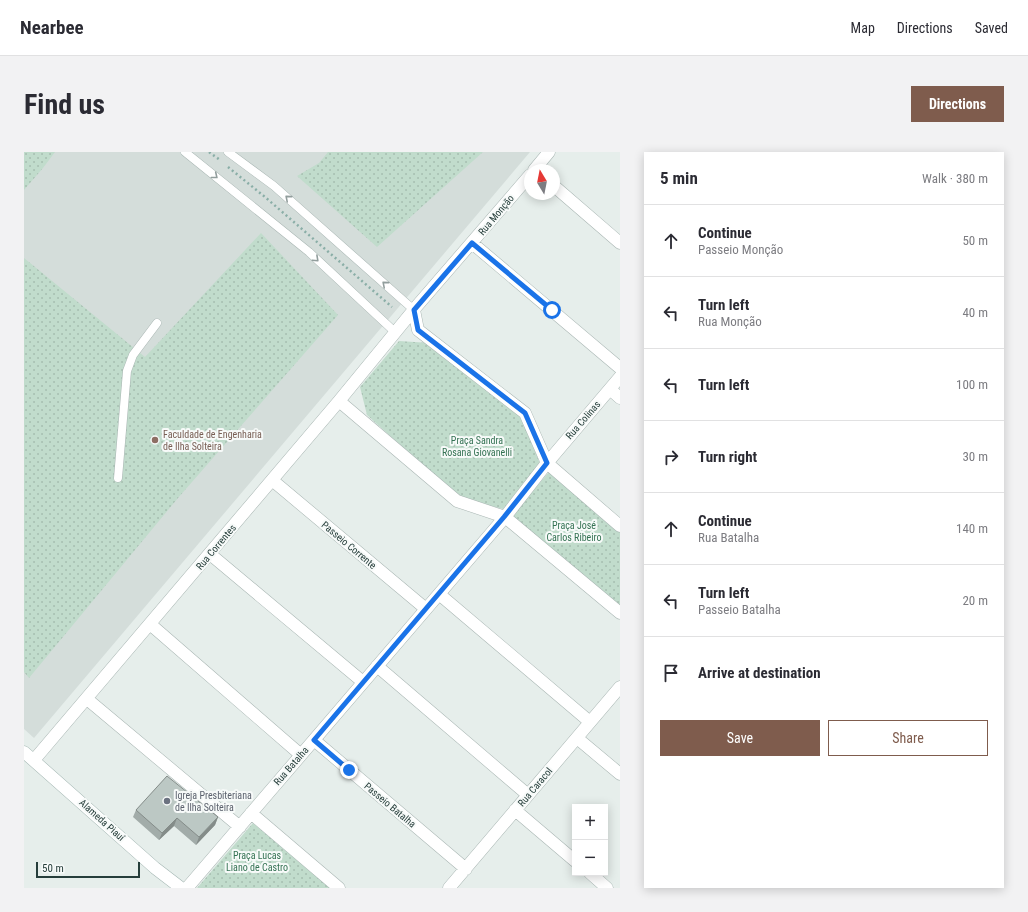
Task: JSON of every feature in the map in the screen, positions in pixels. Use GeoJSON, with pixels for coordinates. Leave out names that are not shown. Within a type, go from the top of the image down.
{"type":"FeatureCollection","features":[{"type":"Feature","properties":{"kind":"street"},"geometry":{"type":"LineString","coordinates":[[539,164],[549,152]]}},
{"type":"Feature","properties":{"kind":"street","name":"Rua Monção"},"geometry":{"type":"LineString","coordinates":[[396,333],[524,182]]}},
{"type":"Feature","properties":{"kind":"street"},"geometry":{"type":"LineString","coordinates":[[560,191],[620,243]]}},
{"type":"Feature","properties":{"kind":"street"},"geometry":{"type":"LineString","coordinates":[[472,243],[620,368]]}},
{"type":"Feature","properties":{"kind":"street"},"geometry":{"type":"LineString","coordinates":[[414,310],[418,330],[525,413],[547,463],[620,526]]}},
{"type":"Feature","properties":{"kind":"street"},"geometry":{"type":"LineString","coordinates":[[396,333],[418,330]]}},
{"type":"Feature","properties":{"kind":"street","name":"Rua Correntes"},"geometry":{"type":"LineString","coordinates":[[34,760],[396,333]]}},
{"type":"Feature","properties":{"kind":"street","name":"Rua Colinas"},"geometry":{"type":"LineString","coordinates":[[504,517],[547,463],[620,377]]}},
{"type":"Feature","properties":{"kind":"street"},"geometry":{"type":"LineString","coordinates":[[610,390],[620,398]]}},
{"type":"Feature","properties":{"kind":"street"},"geometry":{"type":"LineString","coordinates":[[339,401],[457,501],[504,517],[620,613]]}},
{"type":"Feature","properties":{"kind":"street","name":"Passeio Corrente"},"geometry":{"type":"LineString","coordinates":[[272,480],[426,609]]}},
{"type":"Feature","properties":{"kind":"street","name":"Rua Batalha"},"geometry":{"type":"LineString","coordinates":[[187,888],[504,517]]}},
{"type":"Feature","properties":{"kind":"street"},"geometry":{"type":"LineString","coordinates":[[210,554],[363,682]]}},
{"type":"Feature","properties":{"kind":"street"},"geometry":{"type":"LineString","coordinates":[[439,594],[590,722]]}},
{"type":"Feature","properties":{"kind":"street"},"geometry":{"type":"LineString","coordinates":[[150,624],[301,755]]}},
{"type":"Feature","properties":{"kind":"street"},"geometry":{"type":"LineString","coordinates":[[377,666],[528,795]]}},
{"type":"Feature","properties":{"kind":"street","name":"Rua Caracol"},"geometry":{"type":"LineString","coordinates":[[452,887],[515,810],[620,687]]}},
{"type":"Feature","properties":{"kind":"street"},"geometry":{"type":"LineString","coordinates":[[87,699],[240,827]]}},
{"type":"Feature","properties":{"kind":"street"},"geometry":{"type":"LineString","coordinates":[[577,738],[620,774]]}},
{"type":"Feature","properties":{"kind":"street","name":"Passeio Batalha"},"geometry":{"type":"LineString","coordinates":[[314,740],[466,869]]}},
{"type":"Feature","properties":{"kind":"street","name":"Alameda Piauí"},"geometry":{"type":"LineString","coordinates":[[24,752],[155,868],[181,888]]}},
{"type":"Feature","properties":{"kind":"street"},"geometry":{"type":"LineString","coordinates":[[515,810],[572,858]]}},
{"type":"Feature","properties":{"kind":"street"},"geometry":{"type":"LineString","coordinates":[[251,813],[339,888]]}},
{"type":"Feature","properties":{"kind":"street"},"geometry":{"type":"LineString","coordinates":[[593,876],[607,888]]}},
{"type":"Feature","properties":{"kind":"lane"},"geometry":{"type":"LineString","coordinates":[[185,152],[309,252],[396,333]]}},
{"type":"Feature","properties":{"kind":"lane"},"geometry":{"type":"LineString","coordinates":[[228,152],[274,186],[414,310]]}},
{"type":"Feature","properties":{"kind":"lane"},"geometry":{"type":"LineString","coordinates":[[118,478],[127,371],[133,355],[157,323]]}},
{"type":"Feature","properties":{"kind":"path"},"geometry":{"type":"LineString","coordinates":[[209,152],[221,162]]}},
{"type":"Feature","properties":{"kind":"path"},"geometry":{"type":"LineString","coordinates":[[228,167],[265,197],[392,307]]}},
{"type":"Feature","properties":{"kind":"shaded area","name":"Faculdade de Engenharia de Ilha Solteira"},"geometry":{"type":"Polygon","coordinates":[[[24,152],[530,152],[34,738],[24,729],[24,152]]]}},
{"type":"Feature","properties":{"kind":"green space"},"geometry":{"type":"Polygon","coordinates":[[[24,152],[55,152],[24,190],[24,152]]]}},
{"type":"Feature","properties":{"kind":"green space"},"geometry":{"type":"Polygon","coordinates":[[[328,152],[483,152],[377,247],[297,176],[319,163],[328,152]]]}},
{"type":"Feature","properties":{"kind":"green space"},"geometry":{"type":"Polygon","coordinates":[[[261,233],[338,315],[178,498],[29,678],[24,672],[24,258],[145,357],[261,233]]]}},
{"type":"Feature","properties":{"kind":"green space","name":"Praça Sandra Rosana Giovanelli"},"geometry":{"type":"Polygon","coordinates":[[[399,341],[430,343],[522,416],[540,464],[503,509],[459,498],[367,415],[360,387],[399,341]]]}},
{"type":"Feature","properties":{"kind":"green space","name":"Praça José Carlos Ribeiro"},"geometry":{"type":"Polygon","coordinates":[[[549,472],[620,532],[620,607],[511,516],[549,472]]]}},
{"type":"Feature","properties":{"kind":"green space","name":"Praça Lucas Liano de Castro"},"geometry":{"type":"Polygon","coordinates":[[[253,823],[331,888],[197,888],[253,823]]]}},
{"type":"Feature","properties":{"kind":"building","name":"Igreja Presbiteriana de Ilha Solteira"},"geometry":{"type":"Polygon","coordinates":[[[167,776],[218,817],[199,837],[177,818],[162,833],[136,810],[167,776]]]}},
{"type":"Feature","properties":{"kind":"place","name":"Faculdade de Engenharia de Ilha Solteira"},"geometry":{"type":"Point","coordinates":[155,440]}},
{"type":"Feature","properties":{"kind":"place","name":"Igreja Presbiteriana de Ilha Solteira"},"geometry":{"type":"Point","coordinates":[167,801]}},
{"type":"Feature","properties":{"kind":"route"},"geometry":{"type":"LineString","coordinates":[[349,770],[314,740],[504,517],[547,463],[525,413],[418,330],[414,310],[472,243],[552,310]]}}]}
